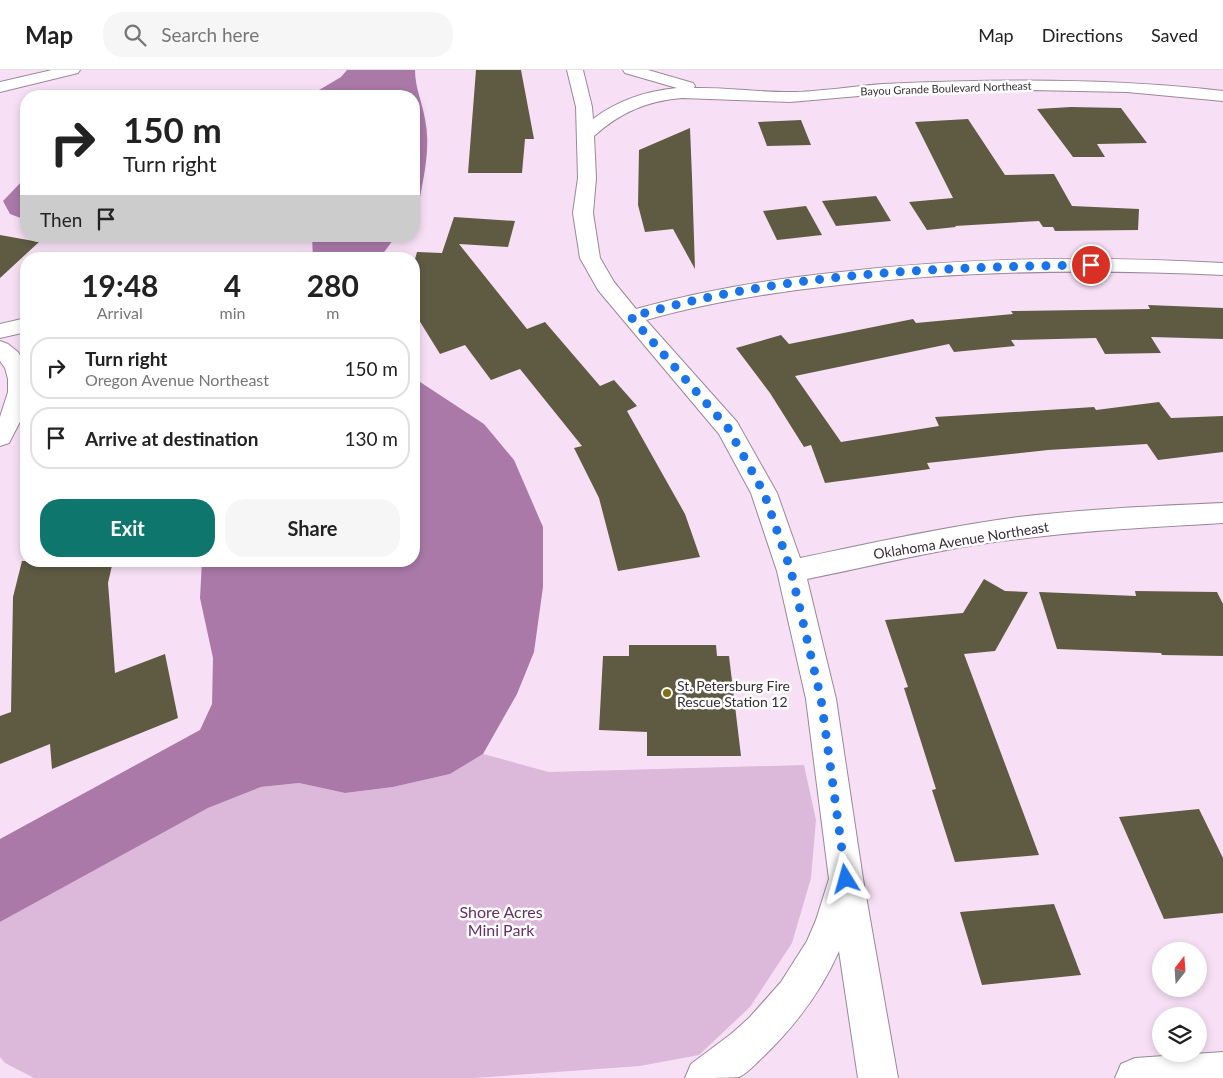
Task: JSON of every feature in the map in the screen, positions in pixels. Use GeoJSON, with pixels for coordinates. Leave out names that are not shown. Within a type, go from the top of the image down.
{"type":"FeatureCollection","features":[{"type":"Feature","properties":{"kind":"street"},"geometry":{"type":"LineString","coordinates":[[0,87],[72,70]]}},
{"type":"Feature","properties":{"kind":"street"},"geometry":{"type":"LineString","coordinates":[[575,70],[584,107],[587,178],[583,213],[590,258],[605,285],[728,428],[764,493],[791,571],[821,699],[846,879],[878,1078]]}},
{"type":"Feature","properties":{"kind":"street","name":"Bayou Grande Boulevard Northeast"},"geometry":{"type":"LineString","coordinates":[[631,70],[711,92]]}},
{"type":"Feature","properties":{"kind":"street","name":"Bayou Grande Boulevard Northeast"},"geometry":{"type":"LineString","coordinates":[[975,70],[1002,78],[1039,85]]}},
{"type":"Feature","properties":{"kind":"street","name":"Bayou Grande Boulevard Northeast"},"geometry":{"type":"LineString","coordinates":[[853,91],[884,73]]}},
{"type":"Feature","properties":{"kind":"street","name":"Bayou Grande Boulevard Northeast"},"geometry":{"type":"LineString","coordinates":[[586,134],[614,111],[646,98],[666,94],[711,92],[756,97],[789,97],[853,91],[1039,85],[1138,87],[1223,96]]}},
{"type":"Feature","properties":{"kind":"street"},"geometry":{"type":"LineString","coordinates":[[631,317],[674,304],[739,292],[863,275],[930,269],[1012,265],[1091,265],[1223,270]]}},
{"type":"Feature","properties":{"kind":"street"},"geometry":{"type":"LineString","coordinates":[[0,331],[20,326]]}},
{"type":"Feature","properties":{"kind":"street"},"geometry":{"type":"LineString","coordinates":[[0,349],[12,360],[20,381]]}},
{"type":"Feature","properties":{"kind":"street"},"geometry":{"type":"LineString","coordinates":[[0,437],[20,406]]}},
{"type":"Feature","properties":{"kind":"street","name":"Oklahoma Avenue Northeast"},"geometry":{"type":"LineString","coordinates":[[791,571],[936,542],[1018,528],[1106,520],[1223,513]]}},
{"type":"Feature","properties":{"kind":"street"},"geometry":{"type":"LineString","coordinates":[[706,1078],[747,1046],[788,1005],[809,975],[831,931],[846,879]]}},
{"type":"Feature","properties":{"kind":"street"},"geometry":{"type":"LineString","coordinates":[[1134,1078],[1223,1072]]}},
{"type":"Feature","properties":{"kind":"green space","name":"Shore Acres Mini Park"},"geometry":{"type":"Polygon","coordinates":[[[483,754],[549,772],[804,765],[816,820],[811,878],[792,943],[750,1007],[699,1055],[640,1066],[474,1078],[34,1078],[5,1063],[0,1057],[0,922],[208,808],[261,787],[299,783],[345,793],[393,787],[450,774],[483,754]]]}},
{"type":"Feature","properties":{"kind":"shaded area"},"geometry":{"type":"Polygon","coordinates":[[[347,70],[415,70],[418,90],[319,90],[341,77],[347,70]]]}},
{"type":"Feature","properties":{"kind":"shaded area"},"geometry":{"type":"Polygon","coordinates":[[[420,100],[427,130],[426,161],[420,197],[420,100]]]}},
{"type":"Feature","properties":{"kind":"shaded area"},"geometry":{"type":"Polygon","coordinates":[[[20,183],[20,218],[10,214],[3,201],[20,183]]]}},
{"type":"Feature","properties":{"kind":"shaded area"},"geometry":{"type":"Polygon","coordinates":[[[312,242],[392,242],[384,252],[313,252],[312,242]]]}},
{"type":"Feature","properties":{"kind":"shaded area"},"geometry":{"type":"Polygon","coordinates":[[[420,382],[484,424],[514,460],[543,527],[543,587],[534,652],[517,694],[483,754],[450,774],[393,787],[345,793],[299,783],[261,787],[208,808],[0,922],[0,839],[200,730],[212,704],[213,658],[200,598],[202,567],[420,567],[420,382]]]}},
{"type":"Feature","properties":{"kind":"building"},"geometry":{"type":"Polygon","coordinates":[[[476,70],[521,70],[534,139],[525,139],[522,173],[468,173],[476,70]]]}},
{"type":"Feature","properties":{"kind":"building"},"geometry":{"type":"Polygon","coordinates":[[[1071,107],[1121,108],[1147,143],[1097,144],[1105,157],[1073,157],[1037,109],[1071,107]]]}},
{"type":"Feature","properties":{"kind":"building"},"geometry":{"type":"Polygon","coordinates":[[[968,119],[1005,175],[1054,174],[1072,206],[1139,209],[1138,230],[1055,231],[1053,227],[1043,227],[1039,221],[955,226],[927,230],[909,202],[953,198],[915,122],[968,119]]]}},
{"type":"Feature","properties":{"kind":"building"},"geometry":{"type":"Polygon","coordinates":[[[801,120],[811,145],[767,146],[758,122],[801,120]]]}},
{"type":"Feature","properties":{"kind":"building"},"geometry":{"type":"Polygon","coordinates":[[[690,128],[695,269],[673,229],[645,232],[638,205],[639,150],[690,128]]]}},
{"type":"Feature","properties":{"kind":"building"},"geometry":{"type":"Polygon","coordinates":[[[876,196],[891,221],[836,226],[822,201],[876,196]]]}},
{"type":"Feature","properties":{"kind":"building"},"geometry":{"type":"Polygon","coordinates":[[[806,206],[822,235],[777,240],[763,211],[806,206]]]}},
{"type":"Feature","properties":{"kind":"building"},"geometry":{"type":"Polygon","coordinates":[[[454,217],[515,221],[508,247],[459,244],[527,329],[545,322],[600,386],[614,380],[637,406],[627,411],[685,514],[700,557],[618,571],[599,498],[574,448],[582,446],[520,369],[491,380],[465,345],[440,354],[420,322],[420,252],[442,253],[454,217]]]}},
{"type":"Feature","properties":{"kind":"building"},"geometry":{"type":"Polygon","coordinates":[[[0,235],[20,239],[20,242],[39,242],[28,252],[20,252],[20,260],[0,278],[0,235]]]}},
{"type":"Feature","properties":{"kind":"building"},"geometry":{"type":"Polygon","coordinates":[[[1148,305],[1223,308],[1223,339],[1151,337],[1161,353],[1105,354],[1096,338],[1011,340],[1015,346],[954,352],[949,344],[795,376],[841,442],[939,426],[935,417],[1094,407],[1096,410],[1159,402],[1171,418],[1223,416],[1223,452],[1158,460],[1147,444],[1048,450],[927,463],[930,469],[825,483],[811,445],[804,447],[770,393],[736,348],[781,335],[789,344],[913,319],[916,323],[1013,314],[1011,311],[1150,309],[1148,305]]]}},
{"type":"Feature","properties":{"kind":"building"},"geometry":{"type":"Polygon","coordinates":[[[20,567],[112,567],[108,583],[115,673],[165,654],[178,718],[52,769],[50,744],[0,764],[0,716],[11,712],[13,597],[20,567]]]}},
{"type":"Feature","properties":{"kind":"building"},"geometry":{"type":"Polygon","coordinates":[[[984,579],[1005,591],[1028,592],[995,651],[964,654],[1039,855],[955,862],[932,790],[936,789],[904,688],[908,687],[885,620],[963,613],[984,579]]]}},
{"type":"Feature","properties":{"kind":"building"},"geometry":{"type":"Polygon","coordinates":[[[1135,591],[1217,592],[1223,604],[1223,656],[1162,655],[1161,653],[1057,649],[1039,592],[1136,596],[1135,591]]]}},
{"type":"Feature","properties":{"kind":"building","name":"St. Petersburg Fire Rescue Station 12"},"geometry":{"type":"Polygon","coordinates":[[[629,645],[716,645],[717,656],[729,656],[741,756],[647,756],[647,732],[599,730],[603,656],[629,656],[629,645]]]}},
{"type":"Feature","properties":{"kind":"building"},"geometry":{"type":"Polygon","coordinates":[[[1199,809],[1223,858],[1223,913],[1164,919],[1119,817],[1199,809]]]}},
{"type":"Feature","properties":{"kind":"building"},"geometry":{"type":"Polygon","coordinates":[[[1054,904],[1081,975],[982,985],[960,912],[1054,904]]]}},
{"type":"Feature","properties":{"kind":"place","name":"St. Petersburg Fire Rescue Station 12"},"geometry":{"type":"Point","coordinates":[667,693]}},
{"type":"Feature","properties":{"kind":"route"},"geometry":{"type":"LineString","coordinates":[[846,879],[821,699],[791,571],[764,493],[728,428],[631,317],[674,304],[793,284],[863,275],[1012,265],[1091,265]]}}]}
